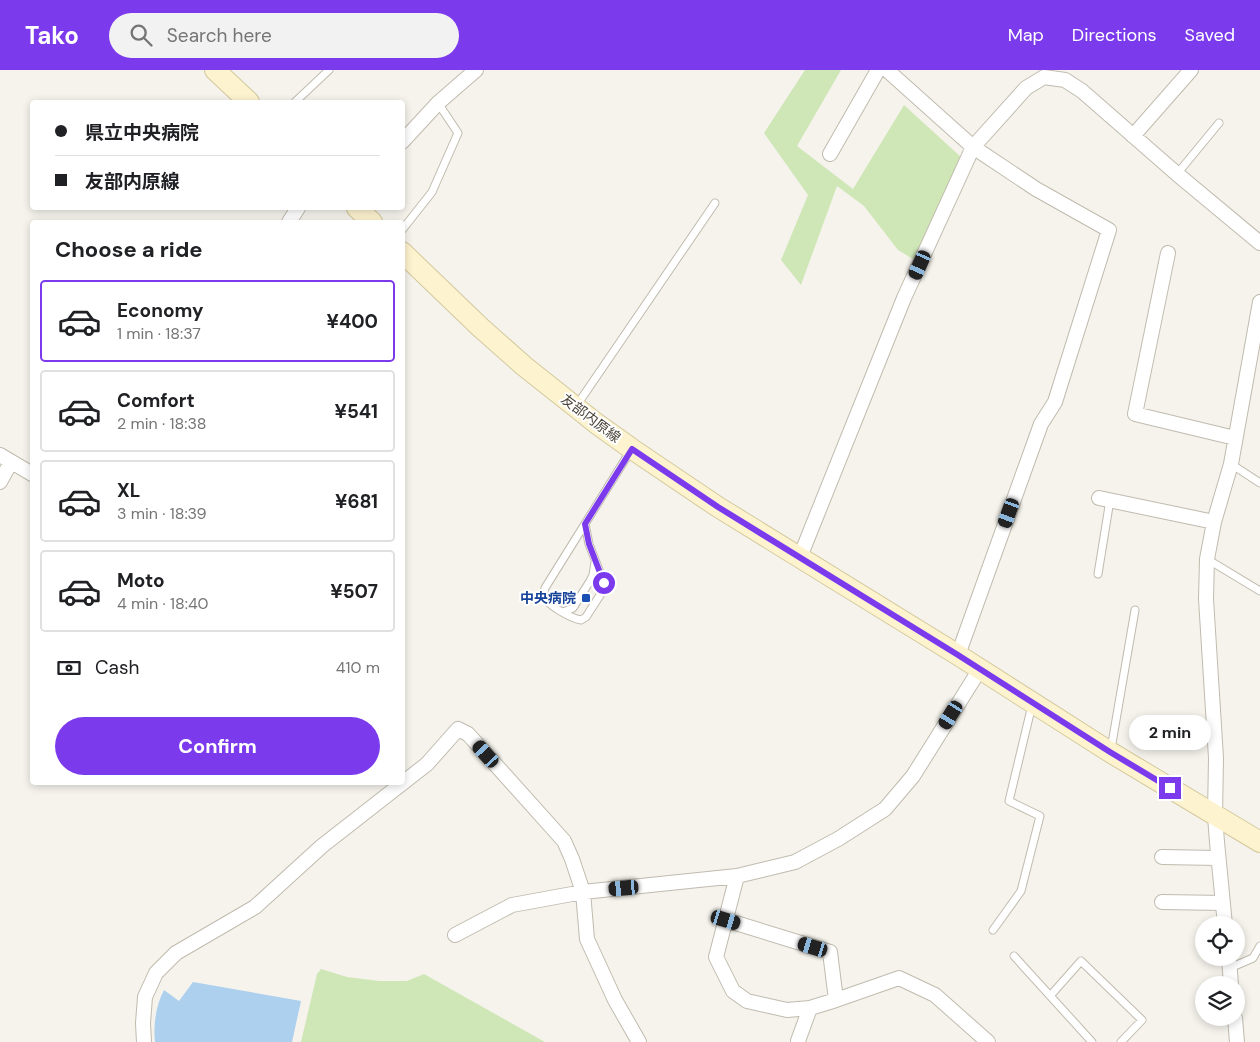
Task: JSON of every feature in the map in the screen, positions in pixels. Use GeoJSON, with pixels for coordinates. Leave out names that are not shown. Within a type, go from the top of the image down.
{"type":"FeatureCollection","features":[{"type":"Feature","properties":{"kind":"main road"},"geometry":{"type":"LineString","coordinates":[[214,70],[248,100]]}},
{"type":"Feature","properties":{"kind":"main road"},"geometry":{"type":"LineString","coordinates":[[359,210],[370,220]]}},
{"type":"Feature","properties":{"kind":"main road","name":"友部内原線"},"geometry":{"type":"LineString","coordinates":[[405,255],[480,327],[524,366],[632,449],[718,507],[958,655],[1110,752],[1260,842]]}},
{"type":"Feature","properties":{"kind":"street"},"geometry":{"type":"LineString","coordinates":[[405,139],[438,103],[476,70]]}},
{"type":"Feature","properties":{"kind":"street"},"geometry":{"type":"LineString","coordinates":[[830,154],[878,70]]}},
{"type":"Feature","properties":{"kind":"street"},"geometry":{"type":"LineString","coordinates":[[887,70],[973,147],[1036,189],[1109,230],[1055,402],[1041,424],[958,655]]}},
{"type":"Feature","properties":{"kind":"street"},"geometry":{"type":"LineString","coordinates":[[1133,136],[1191,70]]}},
{"type":"Feature","properties":{"kind":"street"},"geometry":{"type":"LineString","coordinates":[[800,557],[904,298],[973,147],[1026,88],[1044,77],[1065,80],[1082,91],[1260,243]]}},
{"type":"Feature","properties":{"kind":"street"},"geometry":{"type":"LineString","coordinates":[[1168,253],[1135,414],[1236,438]]}},
{"type":"Feature","properties":{"kind":"street"},"geometry":{"type":"LineString","coordinates":[[1224,916],[1215,816],[1216,758],[1206,599],[1208,559],[1214,522],[1231,464],[1260,302]]}},
{"type":"Feature","properties":{"kind":"street"},"geometry":{"type":"LineString","coordinates":[[0,482],[6,458],[30,473]]}},
{"type":"Feature","properties":{"kind":"street"},"geometry":{"type":"LineString","coordinates":[[1104,499],[1214,522]]}},
{"type":"Feature","properties":{"kind":"street"},"geometry":{"type":"LineString","coordinates":[[455,935],[512,905],[583,892],[737,876],[795,862],[838,839],[885,809],[913,776],[980,669]]}},
{"type":"Feature","properties":{"kind":"street"},"geometry":{"type":"LineString","coordinates":[[405,781],[427,764],[458,729],[468,734],[496,764],[564,841],[575,866],[583,892],[587,939],[615,1000],[639,1042]]}},
{"type":"Feature","properties":{"kind":"street"},"geometry":{"type":"LineString","coordinates":[[144,1042],[145,997],[156,974],[176,953],[255,907],[322,846],[400,785]]}},
{"type":"Feature","properties":{"kind":"street"},"geometry":{"type":"LineString","coordinates":[[1162,857],[1218,858]]}},
{"type":"Feature","properties":{"kind":"street"},"geometry":{"type":"LineString","coordinates":[[737,876],[716,957],[733,991],[748,1001],[787,1010],[810,1008],[899,978],[935,995],[988,1042]]}},
{"type":"Feature","properties":{"kind":"street"},"geometry":{"type":"LineString","coordinates":[[1162,902],[1223,903]]}},
{"type":"Feature","properties":{"kind":"street"},"geometry":{"type":"LineString","coordinates":[[726,920],[830,952],[836,1000]]}},
{"type":"Feature","properties":{"kind":"street"},"geometry":{"type":"LineString","coordinates":[[794,1042],[799,1042],[810,1008]]}},
{"type":"Feature","properties":{"kind":"street"},"geometry":{"type":"LineString","coordinates":[[1236,1026],[1237,1042]]}},
{"type":"Feature","properties":{"kind":"lane"},"geometry":{"type":"LineString","coordinates":[[297,100],[329,70]]}},
{"type":"Feature","properties":{"kind":"lane"},"geometry":{"type":"LineString","coordinates":[[405,226],[432,192],[458,133],[438,103]]}},
{"type":"Feature","properties":{"kind":"lane"},"geometry":{"type":"LineString","coordinates":[[1177,174],[1219,123]]}},
{"type":"Feature","properties":{"kind":"lane"},"geometry":{"type":"LineString","coordinates":[[575,407],[716,203]]}},
{"type":"Feature","properties":{"kind":"lane"},"geometry":{"type":"LineString","coordinates":[[585,524],[589,544],[604,583],[604,589],[586,617],[581,620],[575,619],[546,602],[543,592],[545,588],[585,524],[632,449]]}},
{"type":"Feature","properties":{"kind":"lane"},"geometry":{"type":"LineString","coordinates":[[1231,464],[1260,483]]}},
{"type":"Feature","properties":{"kind":"lane"},"geometry":{"type":"LineString","coordinates":[[1098,574],[1104,499]]}},
{"type":"Feature","properties":{"kind":"lane"},"geometry":{"type":"LineString","coordinates":[[1208,559],[1260,592]]}},
{"type":"Feature","properties":{"kind":"lane"},"geometry":{"type":"LineString","coordinates":[[564,612],[573,608],[590,581],[596,561]]}},
{"type":"Feature","properties":{"kind":"lane"},"geometry":{"type":"LineString","coordinates":[[1110,752],[1135,610]]}},
{"type":"Feature","properties":{"kind":"lane"},"geometry":{"type":"LineString","coordinates":[[993,930],[1021,892],[1040,816],[1010,801],[1033,703]]}},
{"type":"Feature","properties":{"kind":"lane"},"geometry":{"type":"LineString","coordinates":[[1245,960],[1253,958],[1260,946]]}},
{"type":"Feature","properties":{"kind":"lane"},"geometry":{"type":"LineString","coordinates":[[1014,956],[1092,1042]]}},
{"type":"Feature","properties":{"kind":"lane"},"geometry":{"type":"LineString","coordinates":[[1050,996],[1080,961],[1142,1020],[1121,1042]]}},
{"type":"Feature","properties":{"kind":"green space"},"geometry":{"type":"Polygon","coordinates":[[[805,70],[841,70],[797,146],[853,189],[904,105],[962,158],[918,262],[898,250],[864,206],[837,186],[801,285],[781,260],[808,195],[764,133],[805,70]]]}},
{"type":"Feature","properties":{"kind":"green space"},"geometry":{"type":"Polygon","coordinates":[[[321,969],[347,977],[379,981],[407,981],[424,974],[545,1042],[301,1042],[317,974],[321,969]]]}},
{"type":"Feature","properties":{"kind":"water"},"geometry":{"type":"Polygon","coordinates":[[[193,982],[301,1001],[292,1042],[155,1042],[156,1015],[164,990],[179,1001],[193,982]]]}},
{"type":"Feature","properties":{"kind":"place","name":"中央病院"},"geometry":{"type":"Point","coordinates":[586,598]}},
{"type":"Feature","properties":{"kind":"route"},"geometry":{"type":"LineString","coordinates":[[604,583],[589,544],[585,524],[632,449],[718,507],[1170,788]]}}]}
